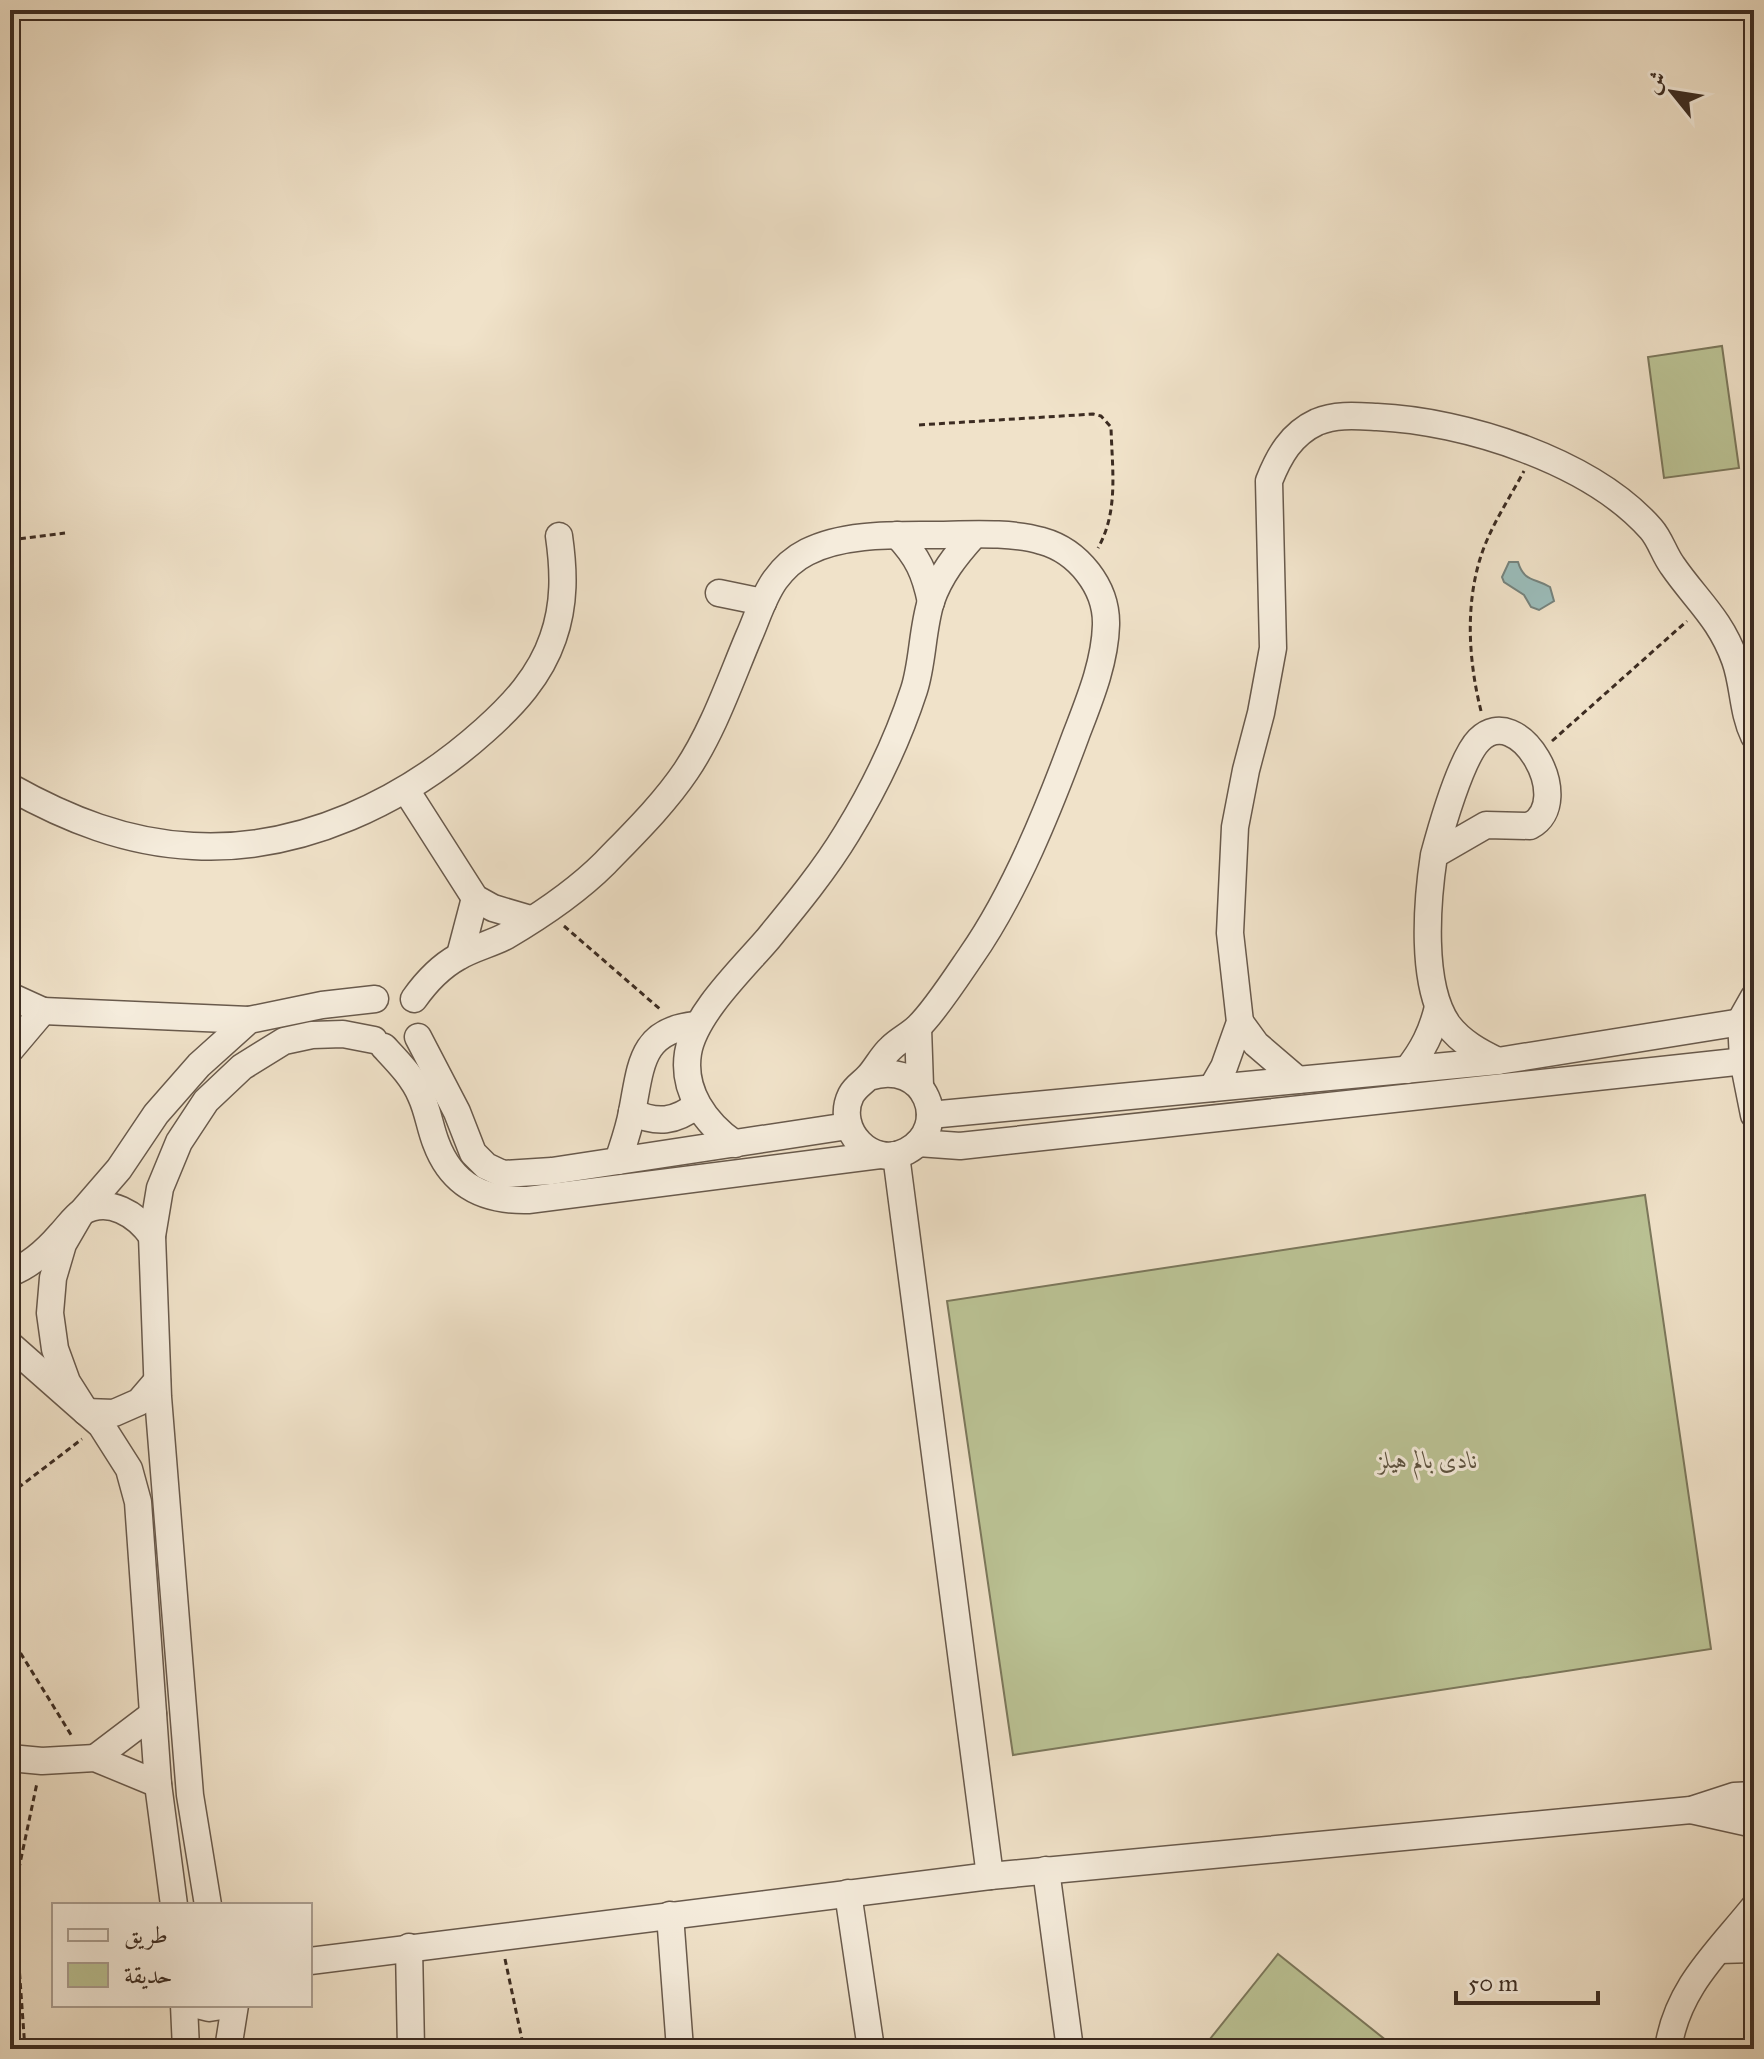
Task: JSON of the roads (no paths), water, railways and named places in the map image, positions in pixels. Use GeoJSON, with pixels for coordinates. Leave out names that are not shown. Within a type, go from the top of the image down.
{"type":"FeatureCollection","features":[{"type":"Feature","properties":{"kind":"street"},"geometry":{"type":"LineString","coordinates":[[1212,1088],[1224,1067],[1240,1022],[1230,933],[1235,827],[1273,648],[1269,481],[1278,456],[1295,436],[1317,422],[1343,416],[1403,418],[1461,428],[1518,446],[1603,486],[1630,507],[1654,532],[1669,561],[1726,636],[1737,665],[1745,715],[1754,736]]}},
{"type":"Feature","properties":{"kind":"street"},"geometry":{"type":"LineString","coordinates":[[897,535],[915,554],[931,602]]}},
{"type":"Feature","properties":{"kind":"street"},"geometry":{"type":"LineString","coordinates":[[414,999],[427,982],[460,955],[485,946],[538,914],[597,871],[644,822],[687,769],[717,711],[763,602],[780,574],[806,553],[826,544],[897,535],[974,535],[1041,540],[1066,552],[1087,570],[1101,595],[1106,622],[1090,698],[1052,798],[1004,898],[973,953],[918,1028],[890,1049],[869,1077]]}},
{"type":"Feature","properties":{"kind":"street"},"geometry":{"type":"LineString","coordinates":[[618,1161],[643,1059],[651,1045],[664,1033],[688,1026],[802,898],[847,833],[885,763],[914,689],[931,602],[943,574],[974,535]]}},
{"type":"Feature","properties":{"kind":"street"},"geometry":{"type":"LineString","coordinates":[[10,787],[78,821],[154,842],[193,846],[259,843],[311,831],[378,805],[451,760],[514,704],[538,671],[553,639],[561,606],[564,571],[559,536]]}},
{"type":"Feature","properties":{"kind":"street"},"geometry":{"type":"LineString","coordinates":[[719,593],[763,602]]}},
{"type":"Feature","properties":{"kind":"street"},"geometry":{"type":"LineString","coordinates":[[1434,855],[1486,825],[1530,826],[1545,814],[1547,790],[1535,756],[1518,737],[1508,731],[1496,731],[1486,734],[1477,742],[1454,792],[1434,855],[1427,905],[1429,958],[1438,1007],[1462,1040],[1498,1061]]}},
{"type":"Feature","properties":{"kind":"street"},"geometry":{"type":"LineString","coordinates":[[406,790],[475,898],[493,908],[538,914]]}},
{"type":"Feature","properties":{"kind":"street"},"geometry":{"type":"LineString","coordinates":[[1454,792],[1486,825]]}},
{"type":"Feature","properties":{"kind":"street"},"geometry":{"type":"LineString","coordinates":[[460,955],[475,898]]}},
{"type":"Feature","properties":{"kind":"street"},"geometry":{"type":"LineString","coordinates":[[208,1903],[190,1795],[157,1381],[152,1236],[160,1188],[179,1142],[206,1101],[242,1067],[284,1041],[312,1035],[343,1034],[379,1044],[403,1048],[418,1037],[424,1021],[414,999],[399,991],[382,994],[370,1005],[367,1028],[379,1044],[404,1069],[420,1093],[436,1144],[446,1163],[459,1179],[479,1193],[503,1201],[898,1151],[1749,1060]]}},
{"type":"Feature","properties":{"kind":"street"},"geometry":{"type":"LineString","coordinates":[[10,996],[43,1011],[249,1020],[322,1005],[375,999]]}},
{"type":"Feature","properties":{"kind":"street"},"geometry":{"type":"LineString","coordinates":[[1407,1070],[1422,1052],[1438,1007]]}},
{"type":"Feature","properties":{"kind":"street"},"geometry":{"type":"LineString","coordinates":[[10,1050],[43,1011]]}},
{"type":"Feature","properties":{"kind":"street"},"geometry":{"type":"LineString","coordinates":[[930,1115],[1498,1061],[1750,1012],[1749,1060],[1754,1115]]}},
{"type":"Feature","properties":{"kind":"street"},"geometry":{"type":"LineString","coordinates":[[10,1273],[22,1268],[53,1243],[119,1169],[173,1094],[199,1065],[249,1020]]}},
{"type":"Feature","properties":{"kind":"street"},"geometry":{"type":"LineString","coordinates":[[1240,1022],[1256,1044],[1298,1080]]}},
{"type":"Feature","properties":{"kind":"street"},"geometry":{"type":"LineString","coordinates":[[688,1026],[689,1084],[697,1105],[717,1131],[735,1144]]}},
{"type":"Feature","properties":{"kind":"street"},"geometry":{"type":"LineString","coordinates":[[918,1028],[920,1086]]}},
{"type":"Feature","properties":{"kind":"street"},"geometry":{"type":"LineString","coordinates":[[418,1037],[457,1112],[473,1153],[486,1166],[503,1174],[522,1175],[848,1126]]}},
{"type":"Feature","properties":{"kind":"street"},"geometry":{"type":"LineString","coordinates":[[882,1072],[896,1072],[920,1086],[928,1099],[930,1115],[927,1130],[898,1151],[866,1149],[855,1140],[846,1112],[857,1085],[882,1072]]}},
{"type":"Feature","properties":{"kind":"street"},"geometry":{"type":"LineString","coordinates":[[632,1112],[648,1120],[666,1121],[683,1116],[697,1105]]}},
{"type":"Feature","properties":{"kind":"street"},"geometry":{"type":"LineString","coordinates":[[898,1151],[990,1876]]}},
{"type":"Feature","properties":{"kind":"street"},"geometry":{"type":"LineString","coordinates":[[152,1236],[129,1213],[113,1207],[96,1207],[81,1213],[63,1244],[56,1266],[50,1313],[55,1349],[67,1382],[129,1469],[138,1502],[158,1784],[174,1903]]}},
{"type":"Feature","properties":{"kind":"street"},"geometry":{"type":"LineString","coordinates":[[10,1345],[94,1418]]}},
{"type":"Feature","properties":{"kind":"street"},"geometry":{"type":"LineString","coordinates":[[94,1418],[139,1402],[157,1381]]}},
{"type":"Feature","properties":{"kind":"street"},"geometry":{"type":"LineString","coordinates":[[91,1758],[153,1714]]}},
{"type":"Feature","properties":{"kind":"street"},"geometry":{"type":"LineString","coordinates":[[10,1758],[42,1761],[91,1758],[158,1784]]}},
{"type":"Feature","properties":{"kind":"street"},"geometry":{"type":"LineString","coordinates":[[312,1961],[990,1876],[1691,1810],[1734,1796],[1754,1795]]}},
{"type":"Feature","properties":{"kind":"street"},"geometry":{"type":"LineString","coordinates":[[1691,1810],[1754,1824]]}},
{"type":"Feature","properties":{"kind":"street"},"geometry":{"type":"LineString","coordinates":[[1046,1870],[1070,2049]]}},
{"type":"Feature","properties":{"kind":"street"},"geometry":{"type":"LineString","coordinates":[[848,1893],[871,2049]]}},
{"type":"Feature","properties":{"kind":"street"},"geometry":{"type":"LineString","coordinates":[[1668,2049],[1671,2029],[1681,2002],[1695,1977],[1754,1907]]}},
{"type":"Feature","properties":{"kind":"street"},"geometry":{"type":"LineString","coordinates":[[670,1915],[680,2049]]}},
{"type":"Feature","properties":{"kind":"street"},"geometry":{"type":"LineString","coordinates":[[409,1947],[411,2049]]}},
{"type":"Feature","properties":{"kind":"street"},"geometry":{"type":"LineString","coordinates":[[1719,1950],[1754,1949]]}},
{"type":"Feature","properties":{"kind":"street"},"geometry":{"type":"LineString","coordinates":[[184,2007],[186,2049]]}},
{"type":"Feature","properties":{"kind":"street"},"geometry":{"type":"LineString","coordinates":[[228,2049],[235,2007]]}},
{"type":"Feature","properties":{"kind":"water"},"geometry":{"type":"Polygon","coordinates":[[[1509,562],[1518,562],[1523,573],[1550,587],[1554,601],[1539,610],[1531,607],[1524,595],[1504,582],[1502,577],[1509,562]]]}},
{"type":"Feature","properties":{"kind":"park label","name":"نادى بالم هيلز"},"geometry":{"type":"Point","coordinates":[1428,1460]}}]}
